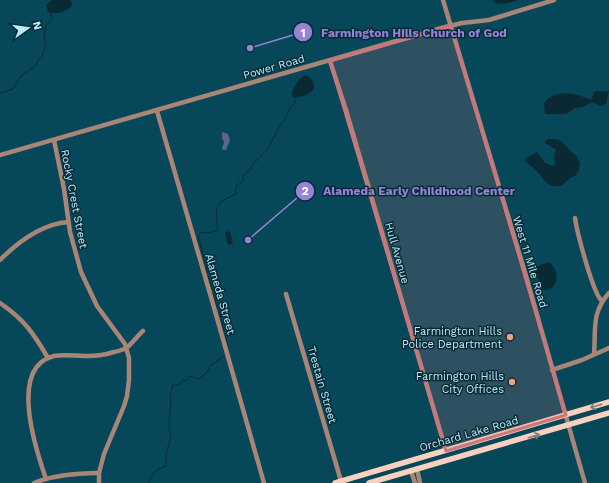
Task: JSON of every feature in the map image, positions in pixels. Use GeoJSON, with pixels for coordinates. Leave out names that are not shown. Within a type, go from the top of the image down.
{"type":"FeatureCollection","features":[{"type":"Feature","properties":{"kind":"main road","name":"Orchard Lake Road"},"geometry":{"type":"LineString","coordinates":[[335,483],[553,420],[609,402]]}},
{"type":"Feature","properties":{"kind":"main road"},"geometry":{"type":"LineString","coordinates":[[580,422],[579,414],[582,410]]}},
{"type":"Feature","properties":{"kind":"main road","name":"Orchard Lake Road"},"geometry":{"type":"LineString","coordinates":[[367,483],[609,413]]}},
{"type":"Feature","properties":{"kind":"main road"},"geometry":{"type":"LineString","coordinates":[[552,430],[554,425],[553,420]]}},
{"type":"Feature","properties":{"kind":"main road"},"geometry":{"type":"LineString","coordinates":[[479,451],[477,445],[480,441]]}},
{"type":"Feature","properties":{"kind":"main road"},"geometry":{"type":"LineString","coordinates":[[467,445],[470,454]]}},
{"type":"Feature","properties":{"kind":"main road"},"geometry":{"type":"LineString","coordinates":[[412,470],[420,465],[447,457],[448,454],[446,451]]}},
{"type":"Feature","properties":{"kind":"main road"},"geometry":{"type":"LineString","coordinates":[[367,483],[365,477],[368,473]]}},
{"type":"Feature","properties":{"kind":"street","name":"West 11 Mile Road"},"geometry":{"type":"LineString","coordinates":[[443,0],[585,483]]}},
{"type":"Feature","properties":{"kind":"street","name":"Power Road"},"geometry":{"type":"LineString","coordinates":[[0,155],[451,26],[488,20],[554,0]]}},
{"type":"Feature","properties":{"kind":"street","name":"Hull Avenue"},"geometry":{"type":"LineString","coordinates":[[330,61],[346,110],[446,451]]}},
{"type":"Feature","properties":{"kind":"street","name":"Alameda Street"},"geometry":{"type":"LineString","coordinates":[[156,111],[264,483]]}},
{"type":"Feature","properties":{"kind":"street","name":"Rocky Crest Street"},"geometry":{"type":"LineString","coordinates":[[54,140],[64,190],[68,222],[78,262],[91,294],[126,348],[129,368],[127,396],[104,454],[99,473],[99,483]]}},
{"type":"Feature","properties":{"kind":"street"},"geometry":{"type":"LineString","coordinates":[[575,218],[576,227],[590,272],[598,295],[602,301]]}},
{"type":"Feature","properties":{"kind":"street"},"geometry":{"type":"LineString","coordinates":[[0,260],[15,246],[35,233],[54,224],[68,222]]}},
{"type":"Feature","properties":{"kind":"street"},"geometry":{"type":"LineString","coordinates":[[594,354],[595,316],[602,301],[609,293]]}},
{"type":"Feature","properties":{"kind":"street","name":"Trestain Street"},"geometry":{"type":"LineString","coordinates":[[286,294],[341,481]]}},
{"type":"Feature","properties":{"kind":"street"},"geometry":{"type":"LineString","coordinates":[[0,303],[23,321],[36,337],[48,358]]}},
{"type":"Feature","properties":{"kind":"street"},"geometry":{"type":"LineString","coordinates":[[46,479],[32,426],[29,390],[34,371],[43,360],[48,358],[64,355],[105,355],[126,348],[143,331]]}},
{"type":"Feature","properties":{"kind":"street"},"geometry":{"type":"LineString","coordinates":[[552,370],[574,364],[609,348]]}},
{"type":"Feature","properties":{"kind":"street"},"geometry":{"type":"LineString","coordinates":[[412,470],[415,483]]}},
{"type":"Feature","properties":{"kind":"street"},"geometry":{"type":"LineString","coordinates":[[412,470],[420,483]]}},
{"type":"Feature","properties":{"kind":"street"},"geometry":{"type":"LineString","coordinates":[[34,483],[46,479],[78,474],[99,473]]}},
{"type":"Feature","properties":{"kind":"highlighted area"},"geometry":{"type":"Polygon","coordinates":[[[451,26],[566,415],[446,451],[330,61],[451,26]]]}},
{"type":"Feature","properties":{"kind":"shaded area"},"geometry":{"type":"Polygon","coordinates":[[[52,0],[70,0],[72,3],[71,7],[60,12],[48,12],[46,5],[52,0]]]}},
{"type":"Feature","properties":{"kind":"shaded area"},"geometry":{"type":"Polygon","coordinates":[[[493,0],[519,0],[501,4],[495,3],[493,0]]]}},
{"type":"Feature","properties":{"kind":"shaded area"},"geometry":{"type":"Polygon","coordinates":[[[306,75],[312,80],[314,89],[304,96],[293,97],[292,93],[295,85],[306,75]]]}},
{"type":"Feature","properties":{"kind":"shaded area"},"geometry":{"type":"Polygon","coordinates":[[[609,90],[606,104],[601,106],[592,102],[583,107],[575,108],[566,114],[545,114],[544,103],[554,95],[566,93],[579,95],[591,100],[594,92],[607,92],[609,90]]]}},
{"type":"Feature","properties":{"kind":"shaded area"},"geometry":{"type":"Polygon","coordinates":[[[222,132],[228,134],[230,140],[226,150],[223,150],[222,148],[224,142],[222,132]]]}},
{"type":"Feature","properties":{"kind":"shaded area"},"geometry":{"type":"Polygon","coordinates":[[[548,139],[562,141],[571,152],[576,155],[580,163],[579,170],[576,175],[561,186],[551,185],[544,181],[537,171],[524,159],[537,152],[545,163],[552,166],[555,165],[554,156],[556,150],[545,143],[548,139]]]}},
{"type":"Feature","properties":{"kind":"shaded area"},"geometry":{"type":"Polygon","coordinates":[[[230,231],[233,244],[228,245],[225,234],[226,232],[230,231]]]}},
{"type":"Feature","properties":{"kind":"shaded area"},"geometry":{"type":"Polygon","coordinates":[[[549,262],[555,270],[555,284],[549,289],[543,290],[537,275],[532,269],[532,266],[538,266],[549,262]]]}},
{"type":"Feature","properties":{"kind":"waterway"},"geometry":{"type":"LineString","coordinates":[[0,93],[13,89],[21,76],[35,66],[42,57],[46,43],[44,36],[46,25],[52,19],[50,12]]}},
{"type":"Feature","properties":{"kind":"waterway"},"geometry":{"type":"LineString","coordinates":[[205,263],[198,235],[201,232],[208,233],[218,230],[216,211],[220,202],[236,194],[236,186],[243,181],[243,176],[268,149],[291,106],[295,103],[296,97]]}},
{"type":"Feature","properties":{"kind":"waterway"},"geometry":{"type":"LineString","coordinates":[[206,267],[207,272]]}},
{"type":"Feature","properties":{"kind":"waterway"},"geometry":{"type":"LineString","coordinates":[[208,276],[213,290]]}},
{"type":"Feature","properties":{"kind":"waterway"},"geometry":{"type":"LineString","coordinates":[[213,293],[217,308]]}},
{"type":"Feature","properties":{"kind":"waterway"},"geometry":{"type":"LineString","coordinates":[[219,311],[224,331]]}},
{"type":"Feature","properties":{"kind":"waterway"},"geometry":{"type":"LineString","coordinates":[[225,334],[229,353]]}},
{"type":"Feature","properties":{"kind":"waterway"},"geometry":{"type":"LineString","coordinates":[[148,483],[155,472],[166,466],[166,455],[171,435],[169,425],[170,396],[173,385],[179,385],[183,380],[186,381],[190,376],[197,379],[200,378],[207,372],[211,365],[224,356]]}},
{"type":"Feature","properties":{"kind":"place","name":"Farmington Hills Church of God"},"geometry":{"type":"Point","coordinates":[250,48]}},
{"type":"Feature","properties":{"kind":"place","name":"Alameda Early Childhood Center"},"geometry":{"type":"Point","coordinates":[248,240]}},
{"type":"Feature","properties":{"kind":"place","name":"Farmington Hills Police Department"},"geometry":{"type":"Point","coordinates":[510,337]}},
{"type":"Feature","properties":{"kind":"place","name":"Farmington Hills City Offices"},"geometry":{"type":"Point","coordinates":[512,382]}}]}
